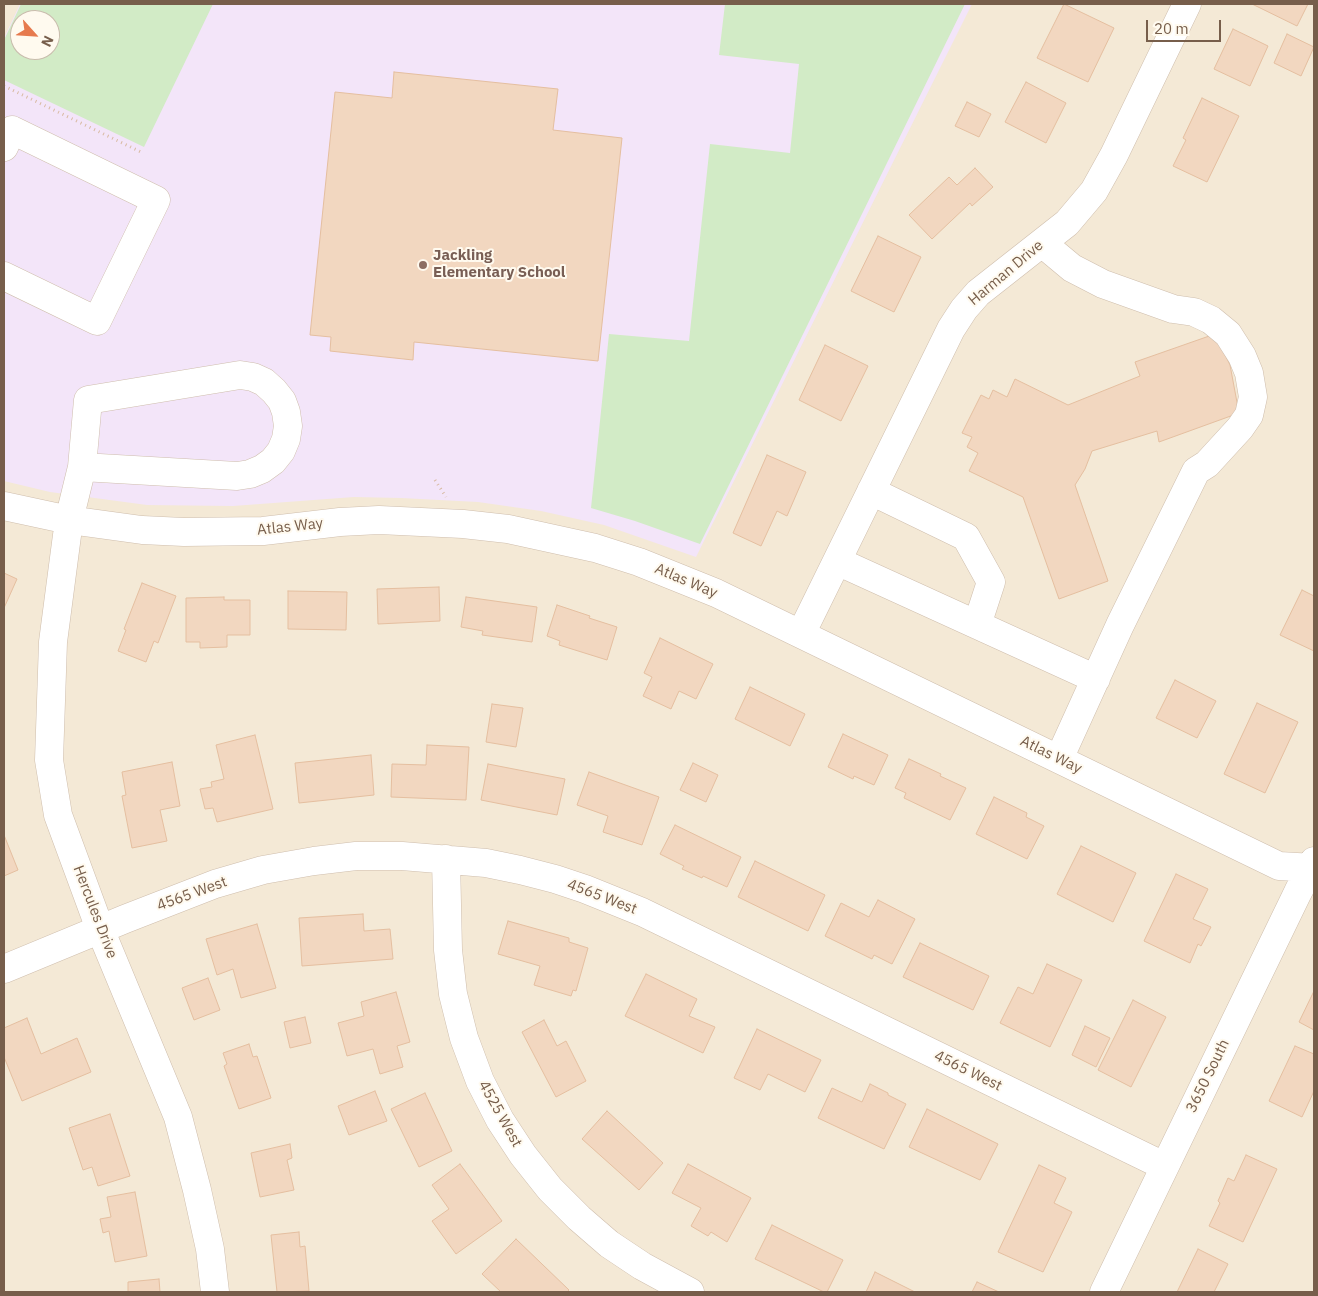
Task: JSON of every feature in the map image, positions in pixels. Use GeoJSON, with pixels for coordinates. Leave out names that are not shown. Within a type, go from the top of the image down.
{"type":"FeatureCollection","features":[{"type":"Feature","properties":{"kind":"street","name":"Harman Drive"},"geometry":{"type":"LineString","coordinates":[[801,634],[943,343],[964,308],[995,278],[1067,223],[1094,191],[1114,155],[1187,4]]}},
{"type":"Feature","properties":{"kind":"street"},"geometry":{"type":"LineString","coordinates":[[4,147],[12,130],[156,200],[97,321],[4,276]]}},
{"type":"Feature","properties":{"kind":"street"},"geometry":{"type":"LineString","coordinates":[[1042,243],[1072,268],[1103,284],[1173,309],[1194,312],[1211,320],[1228,334],[1242,356],[1249,374],[1253,397],[1249,415],[1240,428],[1207,464],[1196,471],[1120,624],[1059,759]]}},
{"type":"Feature","properties":{"kind":"street","name":"Hercules Drive"},"geometry":{"type":"LineString","coordinates":[[82,467],[237,476],[250,474],[262,469],[273,461],[281,451],[286,439],[288,426],[286,412],[282,401],[274,390],[259,380],[240,375],[88,400],[82,467],[69,520],[53,642],[49,760],[58,816],[100,929],[178,1118],[203,1215],[210,1249],[215,1292]]}},
{"type":"Feature","properties":{"kind":"street"},"geometry":{"type":"LineString","coordinates":[[872,491],[966,537],[991,582],[977,625]]}},
{"type":"Feature","properties":{"kind":"street","name":"Atlas Way"},"geometry":{"type":"LineString","coordinates":[[4,506],[69,520],[142,530],[184,532],[262,531],[340,522],[379,520],[463,524],[508,529],[595,548],[638,562],[716,593],[1279,866],[1313,866]]}},
{"type":"Feature","properties":{"kind":"street"},"geometry":{"type":"LineString","coordinates":[[837,561],[1096,680]]}},
{"type":"Feature","properties":{"kind":"street","name":"4565 West"},"geometry":{"type":"LineString","coordinates":[[4,969],[215,884],[263,870],[356,856],[402,856],[486,863],[520,870],[585,889],[614,900],[1164,1166]]}},
{"type":"Feature","properties":{"kind":"street","name":"4525 West"},"geometry":{"type":"LineString","coordinates":[[446,859],[448,950],[454,994],[464,1038],[480,1081],[500,1120],[523,1155],[550,1189],[579,1218],[610,1244],[642,1266],[690,1292]]}},
{"type":"Feature","properties":{"kind":"street","name":"3650 South"},"geometry":{"type":"LineString","coordinates":[[1104,1292],[1298,892],[1313,866]]}},
{"type":"Feature","properties":{"kind":"path"},"geometry":{"type":"LineString","coordinates":[[4,86],[141,152]]}},
{"type":"Feature","properties":{"kind":"shaded area"},"geometry":{"type":"Polygon","coordinates":[[[4,4],[1314,4],[1314,1292],[4,1292],[4,4]]]}},
{"type":"Feature","properties":{"kind":"shaded area","name":"Jackling Elementary School"},"geometry":{"type":"Polygon","coordinates":[[[20,4],[972,4],[696,557],[604,525],[541,511],[478,502],[354,497],[233,506],[147,505],[50,492],[4,481],[4,38],[10,25],[10,60],[60,60],[60,10],[17,10],[20,4]]]}},
{"type":"Feature","properties":{"kind":"green space"},"geometry":{"type":"Polygon","coordinates":[[[21,4],[213,4],[144,147],[4,80],[4,40],[10,27],[10,60],[60,60],[60,10],[18,10],[21,4]]]}},
{"type":"Feature","properties":{"kind":"green space"},"geometry":{"type":"Polygon","coordinates":[[[725,4],[965,4],[700,544],[591,508],[609,334],[689,341],[710,144],[790,153],[799,64],[719,55],[725,4]]]}},
{"type":"Feature","properties":{"kind":"building"},"geometry":{"type":"Polygon","coordinates":[[[1064,4],[1114,28],[1088,82],[1037,58],[1064,4]]]}},
{"type":"Feature","properties":{"kind":"building"},"geometry":{"type":"Polygon","coordinates":[[[1252,4],[1308,4],[1297,26],[1252,4]]]}},
{"type":"Feature","properties":{"kind":"building"},"geometry":{"type":"Polygon","coordinates":[[[1233,29],[1268,46],[1250,86],[1214,69],[1233,29]]]}},
{"type":"Feature","properties":{"kind":"building"},"geometry":{"type":"Polygon","coordinates":[[[1287,34],[1314,47],[1301,76],[1274,63],[1287,34]]]}},
{"type":"Feature","properties":{"kind":"building"},"geometry":{"type":"Polygon","coordinates":[[[394,72],[558,89],[553,130],[622,138],[598,361],[414,342],[413,360],[330,351],[331,337],[310,335],[335,92],[392,98],[394,72]]]}},
{"type":"Feature","properties":{"kind":"building"},"geometry":{"type":"Polygon","coordinates":[[[1026,82],[1066,103],[1046,143],[1005,122],[1026,82]]]}},
{"type":"Feature","properties":{"kind":"building"},"geometry":{"type":"Polygon","coordinates":[[[1202,98],[1239,116],[1207,182],[1173,166],[1186,140],[1183,138],[1202,98]]]}},
{"type":"Feature","properties":{"kind":"building"},"geometry":{"type":"Polygon","coordinates":[[[967,102],[991,114],[979,137],[955,126],[967,102]]]}},
{"type":"Feature","properties":{"kind":"building"},"geometry":{"type":"Polygon","coordinates":[[[975,168],[993,187],[972,206],[970,203],[932,239],[909,215],[949,177],[957,185],[975,168]]]}},
{"type":"Feature","properties":{"kind":"building"},"geometry":{"type":"Polygon","coordinates":[[[878,236],[921,257],[894,312],[851,291],[878,236]]]}},
{"type":"Feature","properties":{"kind":"building"},"geometry":{"type":"Polygon","coordinates":[[[1215,334],[1230,365],[1239,413],[1159,442],[1157,431],[1092,451],[1085,469],[1075,485],[1108,581],[1059,599],[1023,497],[969,471],[978,453],[967,447],[972,437],[962,433],[981,395],[989,399],[993,390],[1007,397],[1015,379],[1068,405],[1140,376],[1135,362],[1215,334]]]}},
{"type":"Feature","properties":{"kind":"building"},"geometry":{"type":"Polygon","coordinates":[[[825,345],[868,366],[841,421],[799,400],[825,345]]]}},
{"type":"Feature","properties":{"kind":"building"},"geometry":{"type":"Polygon","coordinates":[[[767,455],[806,472],[787,516],[777,511],[761,546],[733,533],[767,455]]]}},
{"type":"Feature","properties":{"kind":"building"},"geometry":{"type":"Polygon","coordinates":[[[4,573],[17,579],[4,608],[4,573]]]}},
{"type":"Feature","properties":{"kind":"building"},"geometry":{"type":"Polygon","coordinates":[[[142,583],[176,596],[158,643],[154,641],[146,662],[118,651],[126,630],[124,629],[142,583]]]}},
{"type":"Feature","properties":{"kind":"building"},"geometry":{"type":"Polygon","coordinates":[[[439,587],[440,621],[378,624],[377,589],[439,587]]]}},
{"type":"Feature","properties":{"kind":"building"},"geometry":{"type":"Polygon","coordinates":[[[1302,590],[1314,596],[1314,651],[1280,635],[1302,590]]]}},
{"type":"Feature","properties":{"kind":"building"},"geometry":{"type":"Polygon","coordinates":[[[288,591],[347,592],[346,630],[288,629],[288,591]]]}},
{"type":"Feature","properties":{"kind":"building"},"geometry":{"type":"Polygon","coordinates":[[[224,597],[224,600],[250,600],[250,635],[227,635],[227,647],[200,648],[200,642],[186,642],[186,598],[224,597]]]}},
{"type":"Feature","properties":{"kind":"building"},"geometry":{"type":"Polygon","coordinates":[[[466,597],[537,607],[532,642],[482,635],[483,631],[461,627],[466,597]]]}},
{"type":"Feature","properties":{"kind":"building"},"geometry":{"type":"Polygon","coordinates":[[[557,605],[617,627],[607,660],[559,645],[560,641],[547,636],[557,605]]]}},
{"type":"Feature","properties":{"kind":"building"},"geometry":{"type":"Polygon","coordinates":[[[660,638],[713,664],[696,699],[679,691],[671,709],[643,696],[652,677],[644,673],[660,638]]]}},
{"type":"Feature","properties":{"kind":"building"},"geometry":{"type":"Polygon","coordinates":[[[1175,680],[1216,701],[1197,738],[1156,718],[1175,680]]]}},
{"type":"Feature","properties":{"kind":"building"},"geometry":{"type":"Polygon","coordinates":[[[750,687],[805,714],[790,746],[735,719],[750,687]]]}},
{"type":"Feature","properties":{"kind":"building"},"geometry":{"type":"Polygon","coordinates":[[[1257,703],[1298,722],[1265,793],[1224,774],[1257,703]]]}},
{"type":"Feature","properties":{"kind":"building"},"geometry":{"type":"Polygon","coordinates":[[[492,704],[523,708],[516,747],[486,742],[492,704]]]}},
{"type":"Feature","properties":{"kind":"building"},"geometry":{"type":"Polygon","coordinates":[[[843,734],[888,755],[874,785],[854,776],[853,779],[828,767],[843,734]]]}},
{"type":"Feature","properties":{"kind":"building"},"geometry":{"type":"Polygon","coordinates":[[[255,735],[273,809],[217,822],[213,808],[205,809],[200,789],[212,787],[211,782],[224,779],[216,745],[255,735]]]}},
{"type":"Feature","properties":{"kind":"building"},"geometry":{"type":"Polygon","coordinates":[[[427,745],[469,747],[466,800],[391,797],[392,764],[426,765],[427,745]]]}},
{"type":"Feature","properties":{"kind":"building"},"geometry":{"type":"Polygon","coordinates":[[[371,755],[374,795],[299,803],[295,763],[371,755]]]}},
{"type":"Feature","properties":{"kind":"building"},"geometry":{"type":"Polygon","coordinates":[[[909,759],[966,788],[950,820],[904,798],[906,793],[895,788],[909,759]]]}},
{"type":"Feature","properties":{"kind":"building"},"geometry":{"type":"Polygon","coordinates":[[[172,762],[180,806],[160,810],[167,841],[132,848],[122,796],[126,795],[122,772],[172,762]]]}},
{"type":"Feature","properties":{"kind":"building"},"geometry":{"type":"Polygon","coordinates":[[[693,763],[718,775],[706,802],[680,790],[693,763]]]}},
{"type":"Feature","properties":{"kind":"building"},"geometry":{"type":"Polygon","coordinates":[[[488,764],[565,779],[557,815],[481,800],[488,764]]]}},
{"type":"Feature","properties":{"kind":"building"},"geometry":{"type":"Polygon","coordinates":[[[589,772],[659,797],[642,845],[603,832],[608,816],[577,805],[589,772]]]}},
{"type":"Feature","properties":{"kind":"building"},"geometry":{"type":"Polygon","coordinates":[[[994,797],[1027,813],[1026,817],[1044,826],[1027,859],[976,834],[994,797]]]}},
{"type":"Feature","properties":{"kind":"building"},"geometry":{"type":"Polygon","coordinates":[[[675,825],[741,857],[727,887],[682,869],[684,866],[660,854],[675,825]]]}},
{"type":"Feature","properties":{"kind":"building"},"geometry":{"type":"Polygon","coordinates":[[[4,835],[18,870],[4,876],[4,835]]]}},
{"type":"Feature","properties":{"kind":"building"},"geometry":{"type":"Polygon","coordinates":[[[1081,846],[1136,873],[1113,922],[1057,894],[1081,846]]]}},
{"type":"Feature","properties":{"kind":"building"},"geometry":{"type":"Polygon","coordinates":[[[755,861],[825,895],[808,931],[738,897],[755,861]]]}},
{"type":"Feature","properties":{"kind":"building"},"geometry":{"type":"Polygon","coordinates":[[[1176,874],[1208,889],[1193,919],[1211,927],[1201,946],[1198,944],[1190,963],[1144,941],[1176,874]]]}},
{"type":"Feature","properties":{"kind":"building"},"geometry":{"type":"Polygon","coordinates":[[[878,900],[915,919],[892,964],[874,955],[872,959],[825,936],[841,903],[869,917],[878,900]]]}},
{"type":"Feature","properties":{"kind":"building"},"geometry":{"type":"Polygon","coordinates":[[[363,914],[364,931],[390,929],[393,959],[302,966],[299,918],[363,914]]]}},
{"type":"Feature","properties":{"kind":"building"},"geometry":{"type":"Polygon","coordinates":[[[508,921],[569,938],[569,942],[588,948],[576,991],[573,990],[571,996],[534,985],[540,966],[498,954],[508,921]]]}},
{"type":"Feature","properties":{"kind":"building"},"geometry":{"type":"Polygon","coordinates":[[[257,924],[276,988],[241,998],[233,969],[217,975],[206,939],[257,924]]]}},
{"type":"Feature","properties":{"kind":"building"},"geometry":{"type":"Polygon","coordinates":[[[920,943],[989,976],[973,1010],[903,977],[920,943]]]}},
{"type":"Feature","properties":{"kind":"building"},"geometry":{"type":"Polygon","coordinates":[[[1047,964],[1082,980],[1050,1047],[1000,1023],[1018,987],[1033,994],[1047,964]]]}},
{"type":"Feature","properties":{"kind":"building"},"geometry":{"type":"Polygon","coordinates":[[[646,974],[697,999],[689,1016],[715,1027],[703,1053],[625,1016],[646,974]]]}},
{"type":"Feature","properties":{"kind":"building"},"geometry":{"type":"Polygon","coordinates":[[[208,978],[220,1010],[194,1020],[182,988],[208,978]]]}},
{"type":"Feature","properties":{"kind":"building"},"geometry":{"type":"Polygon","coordinates":[[[1314,991],[1314,1030],[1299,1022],[1314,991]]]}},
{"type":"Feature","properties":{"kind":"building"},"geometry":{"type":"Polygon","coordinates":[[[396,992],[410,1042],[397,1046],[403,1067],[380,1074],[373,1049],[347,1056],[338,1023],[364,1016],[361,1002],[396,992]]]}},
{"type":"Feature","properties":{"kind":"building"},"geometry":{"type":"Polygon","coordinates":[[[1133,1000],[1166,1017],[1131,1087],[1098,1070],[1133,1000]]]}},
{"type":"Feature","properties":{"kind":"building"},"geometry":{"type":"Polygon","coordinates":[[[305,1017],[311,1043],[290,1048],[284,1022],[305,1017]]]}},
{"type":"Feature","properties":{"kind":"building"},"geometry":{"type":"Polygon","coordinates":[[[27,1018],[41,1054],[77,1038],[91,1072],[22,1101],[4,1057],[4,1028],[27,1018]]]}},
{"type":"Feature","properties":{"kind":"building"},"geometry":{"type":"Polygon","coordinates":[[[544,1020],[557,1046],[566,1041],[586,1081],[556,1097],[522,1032],[544,1020]]]}},
{"type":"Feature","properties":{"kind":"building"},"geometry":{"type":"Polygon","coordinates":[[[1085,1026],[1110,1038],[1096,1067],[1072,1055],[1085,1026]]]}},
{"type":"Feature","properties":{"kind":"building"},"geometry":{"type":"Polygon","coordinates":[[[757,1029],[821,1060],[805,1092],[768,1074],[760,1090],[734,1078],[757,1029]]]}},
{"type":"Feature","properties":{"kind":"building"},"geometry":{"type":"Polygon","coordinates":[[[249,1044],[253,1057],[257,1056],[271,1098],[239,1109],[224,1066],[227,1064],[223,1053],[249,1044]]]}},
{"type":"Feature","properties":{"kind":"building"},"geometry":{"type":"Polygon","coordinates":[[[1295,1046],[1314,1054],[1314,1091],[1302,1117],[1269,1101],[1295,1046]]]}},
{"type":"Feature","properties":{"kind":"building"},"geometry":{"type":"Polygon","coordinates":[[[870,1084],[906,1104],[884,1149],[818,1118],[832,1088],[862,1102],[870,1084]]]}},
{"type":"Feature","properties":{"kind":"building"},"geometry":{"type":"Polygon","coordinates":[[[375,1091],[387,1121],[349,1135],[338,1106],[375,1091]]]}},
{"type":"Feature","properties":{"kind":"building"},"geometry":{"type":"Polygon","coordinates":[[[425,1093],[452,1151],[419,1167],[391,1109],[425,1093]]]}},
{"type":"Feature","properties":{"kind":"building"},"geometry":{"type":"Polygon","coordinates":[[[927,1109],[998,1144],[980,1180],[909,1147],[927,1109]]]}},
{"type":"Feature","properties":{"kind":"building"},"geometry":{"type":"Polygon","coordinates":[[[607,1111],[663,1163],[639,1190],[582,1139],[607,1111]]]}},
{"type":"Feature","properties":{"kind":"building"},"geometry":{"type":"Polygon","coordinates":[[[110,1114],[130,1176],[98,1186],[92,1167],[83,1170],[69,1128],[110,1114]]]}},
{"type":"Feature","properties":{"kind":"building"},"geometry":{"type":"Polygon","coordinates":[[[290,1144],[292,1158],[287,1160],[294,1190],[260,1197],[251,1153],[290,1144]]]}},
{"type":"Feature","properties":{"kind":"building"},"geometry":{"type":"Polygon","coordinates":[[[1246,1155],[1277,1169],[1243,1242],[1209,1226],[1220,1203],[1218,1201],[1228,1178],[1234,1181],[1246,1155]]]}},
{"type":"Feature","properties":{"kind":"building"},"geometry":{"type":"Polygon","coordinates":[[[460,1164],[502,1221],[456,1254],[432,1221],[449,1209],[432,1185],[460,1164]]]}},
{"type":"Feature","properties":{"kind":"building"},"geometry":{"type":"Polygon","coordinates":[[[688,1164],[751,1198],[727,1242],[711,1232],[708,1236],[691,1226],[701,1208],[672,1193],[688,1164]]]}},
{"type":"Feature","properties":{"kind":"building"},"geometry":{"type":"Polygon","coordinates":[[[1039,1165],[1066,1178],[1054,1203],[1072,1212],[1043,1272],[998,1252],[1039,1165]]]}},
{"type":"Feature","properties":{"kind":"building"},"geometry":{"type":"Polygon","coordinates":[[[135,1192],[147,1256],[115,1262],[109,1231],[103,1233],[100,1219],[111,1217],[107,1197],[135,1192]]]}},
{"type":"Feature","properties":{"kind":"building"},"geometry":{"type":"Polygon","coordinates":[[[772,1225],[843,1260],[827,1292],[755,1259],[772,1225]]]}},
{"type":"Feature","properties":{"kind":"building"},"geometry":{"type":"Polygon","coordinates":[[[299,1232],[300,1247],[305,1246],[309,1291],[277,1292],[271,1235],[299,1232]]]}},
{"type":"Feature","properties":{"kind":"building"},"geometry":{"type":"Polygon","coordinates":[[[516,1239],[569,1290],[567,1292],[501,1292],[482,1274],[516,1239]]]}},
{"type":"Feature","properties":{"kind":"building"},"geometry":{"type":"Polygon","coordinates":[[[1198,1249],[1228,1264],[1214,1292],[1177,1292],[1198,1249]]]}},
{"type":"Feature","properties":{"kind":"building"},"geometry":{"type":"Polygon","coordinates":[[[875,1272],[915,1292],[866,1292],[875,1272]]]}},
{"type":"Feature","properties":{"kind":"building"},"geometry":{"type":"Polygon","coordinates":[[[159,1279],[160,1292],[128,1292],[128,1282],[159,1279]]]}},
{"type":"Feature","properties":{"kind":"building"},"geometry":{"type":"Polygon","coordinates":[[[977,1282],[999,1292],[972,1292],[977,1282]]]}},
{"type":"Feature","properties":{"kind":"place","name":"Jackling Elementary School"},"geometry":{"type":"Point","coordinates":[423,265]}}]}
